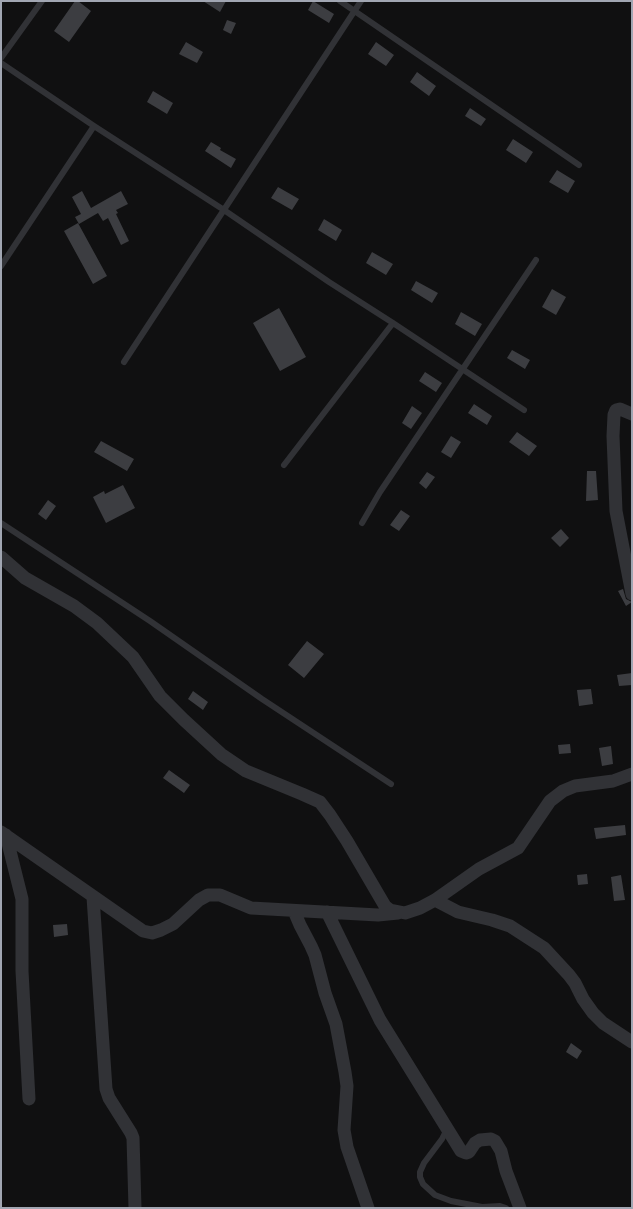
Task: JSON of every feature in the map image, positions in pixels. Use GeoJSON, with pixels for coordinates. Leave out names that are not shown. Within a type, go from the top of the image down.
{"type":"FeatureCollection","features":[{"type":"Feature","properties":{"kind":"street"},"geometry":{"type":"LineString","coordinates":[[632,414],[620,409],[615,412],[613,436],[616,511],[632,594]]}},
{"type":"Feature","properties":{"kind":"street"},"geometry":{"type":"LineString","coordinates":[[2,558],[25,578],[74,606],[98,623],[133,657],[160,696],[221,754],[246,771],[320,802],[347,841],[385,906],[390,910],[405,913]]}},
{"type":"Feature","properties":{"kind":"street"},"geometry":{"type":"LineString","coordinates":[[4,834],[143,931],[152,933],[173,924],[199,900],[208,895],[220,895],[251,908],[378,915],[405,913],[420,908],[435,900],[479,869],[518,848],[550,801],[557,795],[575,786],[613,781],[632,774]]}},
{"type":"Feature","properties":{"kind":"street"},"geometry":{"type":"LineString","coordinates":[[4,834],[22,899],[22,971],[29,1100]]}},
{"type":"Feature","properties":{"kind":"street"},"geometry":{"type":"LineString","coordinates":[[93,897],[106,1089],[109,1098],[133,1138],[135,1208]]}},
{"type":"Feature","properties":{"kind":"street"},"geometry":{"type":"LineString","coordinates":[[435,900],[458,912],[510,926],[539,944],[570,975],[583,999],[593,1013],[603,1023],[632,1042]]}},
{"type":"Feature","properties":{"kind":"street"},"geometry":{"type":"LineString","coordinates":[[294,911],[315,955],[325,993],[336,1024],[345,1072],[346,1086],[344,1130],[347,1147],[368,1208]]}},
{"type":"Feature","properties":{"kind":"street"},"geometry":{"type":"LineString","coordinates":[[326,912],[380,1020],[447,1129],[463,1152],[469,1152],[480,1140],[484,1139],[494,1141],[501,1151],[506,1171],[520,1208]]}},
{"type":"Feature","properties":{"kind":"lane"},"geometry":{"type":"LineString","coordinates":[[1,58],[42,1]]}},
{"type":"Feature","properties":{"kind":"lane"},"geometry":{"type":"LineString","coordinates":[[340,1],[579,165]]}},
{"type":"Feature","properties":{"kind":"lane"},"geometry":{"type":"LineString","coordinates":[[124,362],[361,1]]}},
{"type":"Feature","properties":{"kind":"lane"},"geometry":{"type":"LineString","coordinates":[[1,63],[94,126],[224,210],[328,282],[394,323],[524,410]]}},
{"type":"Feature","properties":{"kind":"lane"},"geometry":{"type":"LineString","coordinates":[[1,266],[94,126]]}},
{"type":"Feature","properties":{"kind":"lane"},"geometry":{"type":"LineString","coordinates":[[362,523],[380,492],[536,260]]}},
{"type":"Feature","properties":{"kind":"lane"},"geometry":{"type":"LineString","coordinates":[[284,464],[394,323]]}},
{"type":"Feature","properties":{"kind":"lane"},"geometry":{"type":"LineString","coordinates":[[1,523],[150,621],[262,699],[391,784]]}},
{"type":"Feature","properties":{"kind":"lane"},"geometry":{"type":"LineString","coordinates":[[447,1129],[442,1139],[422,1167],[420,1177],[423,1184],[435,1195],[451,1201],[482,1207],[500,1206],[506,1208]]}},
{"type":"Feature","properties":{"kind":"building"},"geometry":{"type":"Polygon","coordinates":[[[75,1],[78,1],[91,11],[69,42],[54,31],[75,1]]]}},
{"type":"Feature","properties":{"kind":"building"},"geometry":{"type":"Polygon","coordinates":[[[203,1],[226,1],[220,12],[203,1]]]}},
{"type":"Feature","properties":{"kind":"building"},"geometry":{"type":"Polygon","coordinates":[[[313,1],[334,14],[329,23],[308,10],[313,1]]]}},
{"type":"Feature","properties":{"kind":"building"},"geometry":{"type":"Polygon","coordinates":[[[227,20],[236,23],[231,34],[223,30],[227,20]]]}},
{"type":"Feature","properties":{"kind":"building"},"geometry":{"type":"Polygon","coordinates":[[[186,42],[203,52],[197,63],[179,54],[186,42]]]}},
{"type":"Feature","properties":{"kind":"building"},"geometry":{"type":"Polygon","coordinates":[[[376,42],[394,55],[386,66],[368,54],[376,42]]]}},
{"type":"Feature","properties":{"kind":"building"},"geometry":{"type":"Polygon","coordinates":[[[417,72],[436,86],[429,96],[410,82],[417,72]]]}},
{"type":"Feature","properties":{"kind":"building"},"geometry":{"type":"Polygon","coordinates":[[[153,91],[173,103],[167,114],[147,102],[153,91]]]}},
{"type":"Feature","properties":{"kind":"building"},"geometry":{"type":"Polygon","coordinates":[[[470,108],[486,119],[481,126],[465,116],[470,108]]]}},
{"type":"Feature","properties":{"kind":"building"},"geometry":{"type":"Polygon","coordinates":[[[513,139],[533,152],[526,163],[506,150],[513,139]]]}},
{"type":"Feature","properties":{"kind":"building"},"geometry":{"type":"Polygon","coordinates":[[[211,142],[221,148],[220,150],[236,159],[231,168],[205,151],[211,142]]]}},
{"type":"Feature","properties":{"kind":"building"},"geometry":{"type":"Polygon","coordinates":[[[557,170],[575,181],[568,193],[549,182],[557,170]]]}},
{"type":"Feature","properties":{"kind":"building"},"geometry":{"type":"Polygon","coordinates":[[[278,187],[299,199],[292,210],[271,198],[278,187]]]}},
{"type":"Feature","properties":{"kind":"building"},"geometry":{"type":"Polygon","coordinates":[[[82,191],[91,208],[121,191],[128,204],[116,210],[118,213],[116,214],[129,241],[121,245],[108,218],[103,221],[98,213],[79,224],[75,217],[81,214],[72,197],[82,191]]]}},
{"type":"Feature","properties":{"kind":"building"},"geometry":{"type":"Polygon","coordinates":[[[324,219],[342,230],[336,241],[318,230],[324,219]]]}},
{"type":"Feature","properties":{"kind":"building"},"geometry":{"type":"Polygon","coordinates":[[[78,223],[107,276],[93,284],[64,231],[78,223]]]}},
{"type":"Feature","properties":{"kind":"building"},"geometry":{"type":"Polygon","coordinates":[[[372,252],[393,264],[386,275],[366,263],[372,252]]]}},
{"type":"Feature","properties":{"kind":"building"},"geometry":{"type":"Polygon","coordinates":[[[416,281],[438,293],[432,303],[411,290],[416,281]]]}},
{"type":"Feature","properties":{"kind":"building"},"geometry":{"type":"Polygon","coordinates":[[[552,289],[566,297],[556,315],[542,307],[552,289]]]}},
{"type":"Feature","properties":{"kind":"building"},"geometry":{"type":"Polygon","coordinates":[[[279,308],[306,357],[280,371],[253,323],[279,308]]]}},
{"type":"Feature","properties":{"kind":"building"},"geometry":{"type":"Polygon","coordinates":[[[461,312],[482,324],[475,336],[455,324],[461,312]]]}},
{"type":"Feature","properties":{"kind":"building"},"geometry":{"type":"Polygon","coordinates":[[[512,350],[530,360],[525,369],[507,358],[512,350]]]}},
{"type":"Feature","properties":{"kind":"building"},"geometry":{"type":"Polygon","coordinates":[[[425,372],[442,383],[436,392],[419,381],[425,372]]]}},
{"type":"Feature","properties":{"kind":"building"},"geometry":{"type":"Polygon","coordinates":[[[474,404],[492,416],[487,425],[468,413],[474,404]]]}},
{"type":"Feature","properties":{"kind":"building"},"geometry":{"type":"Polygon","coordinates":[[[412,406],[422,413],[411,429],[402,423],[412,406]]]}},
{"type":"Feature","properties":{"kind":"building"},"geometry":{"type":"Polygon","coordinates":[[[517,432],[537,446],[529,456],[509,442],[517,432]]]}},
{"type":"Feature","properties":{"kind":"building"},"geometry":{"type":"Polygon","coordinates":[[[451,436],[461,442],[451,458],[441,452],[451,436]]]}},
{"type":"Feature","properties":{"kind":"building"},"geometry":{"type":"Polygon","coordinates":[[[101,441],[134,459],[127,471],[94,452],[101,441]]]}},
{"type":"Feature","properties":{"kind":"building"},"geometry":{"type":"Polygon","coordinates":[[[587,471],[596,471],[598,500],[586,501],[587,471]]]}},
{"type":"Feature","properties":{"kind":"building"},"geometry":{"type":"Polygon","coordinates":[[[427,472],[435,477],[426,489],[419,483],[427,472]]]}},
{"type":"Feature","properties":{"kind":"building"},"geometry":{"type":"Polygon","coordinates":[[[123,485],[135,508],[106,523],[93,497],[104,491],[105,494],[123,485]]]}},
{"type":"Feature","properties":{"kind":"building"},"geometry":{"type":"Polygon","coordinates":[[[48,500],[56,506],[46,520],[38,514],[48,500]]]}},
{"type":"Feature","properties":{"kind":"building"},"geometry":{"type":"Polygon","coordinates":[[[401,510],[410,516],[399,531],[390,525],[401,510]]]}},
{"type":"Feature","properties":{"kind":"building"},"geometry":{"type":"Polygon","coordinates":[[[561,529],[569,538],[560,547],[551,538],[561,529]]]}},
{"type":"Feature","properties":{"kind":"building"},"geometry":{"type":"Polygon","coordinates":[[[623,589],[626,599],[632,602],[626,606],[618,591],[623,589]]]}},
{"type":"Feature","properties":{"kind":"building"},"geometry":{"type":"Polygon","coordinates":[[[307,641],[324,654],[304,678],[288,665],[307,641]]]}},
{"type":"Feature","properties":{"kind":"building"},"geometry":{"type":"Polygon","coordinates":[[[632,673],[632,685],[619,686],[617,675],[632,673]]]}},
{"type":"Feature","properties":{"kind":"building"},"geometry":{"type":"Polygon","coordinates":[[[591,689],[593,704],[579,706],[577,690],[591,689]]]}},
{"type":"Feature","properties":{"kind":"building"},"geometry":{"type":"Polygon","coordinates":[[[193,691],[208,702],[203,710],[188,699],[193,691]]]}},
{"type":"Feature","properties":{"kind":"building"},"geometry":{"type":"Polygon","coordinates":[[[570,744],[571,753],[559,754],[558,745],[570,744]]]}},
{"type":"Feature","properties":{"kind":"building"},"geometry":{"type":"Polygon","coordinates":[[[611,746],[613,764],[602,766],[599,748],[611,746]]]}},
{"type":"Feature","properties":{"kind":"building"},"geometry":{"type":"Polygon","coordinates":[[[169,770],[190,785],[184,793],[163,778],[169,770]]]}},
{"type":"Feature","properties":{"kind":"building"},"geometry":{"type":"Polygon","coordinates":[[[625,825],[626,835],[596,839],[594,828],[625,825]]]}},
{"type":"Feature","properties":{"kind":"building"},"geometry":{"type":"Polygon","coordinates":[[[587,874],[588,884],[578,885],[577,875],[587,874]]]}},
{"type":"Feature","properties":{"kind":"building"},"geometry":{"type":"Polygon","coordinates":[[[621,875],[625,900],[614,901],[611,877],[621,875]]]}},
{"type":"Feature","properties":{"kind":"building"},"geometry":{"type":"Polygon","coordinates":[[[67,924],[68,935],[54,937],[53,925],[67,924]]]}},
{"type":"Feature","properties":{"kind":"building"},"geometry":{"type":"Polygon","coordinates":[[[571,1043],[582,1051],[577,1059],[566,1052],[571,1043]]]}}]}
